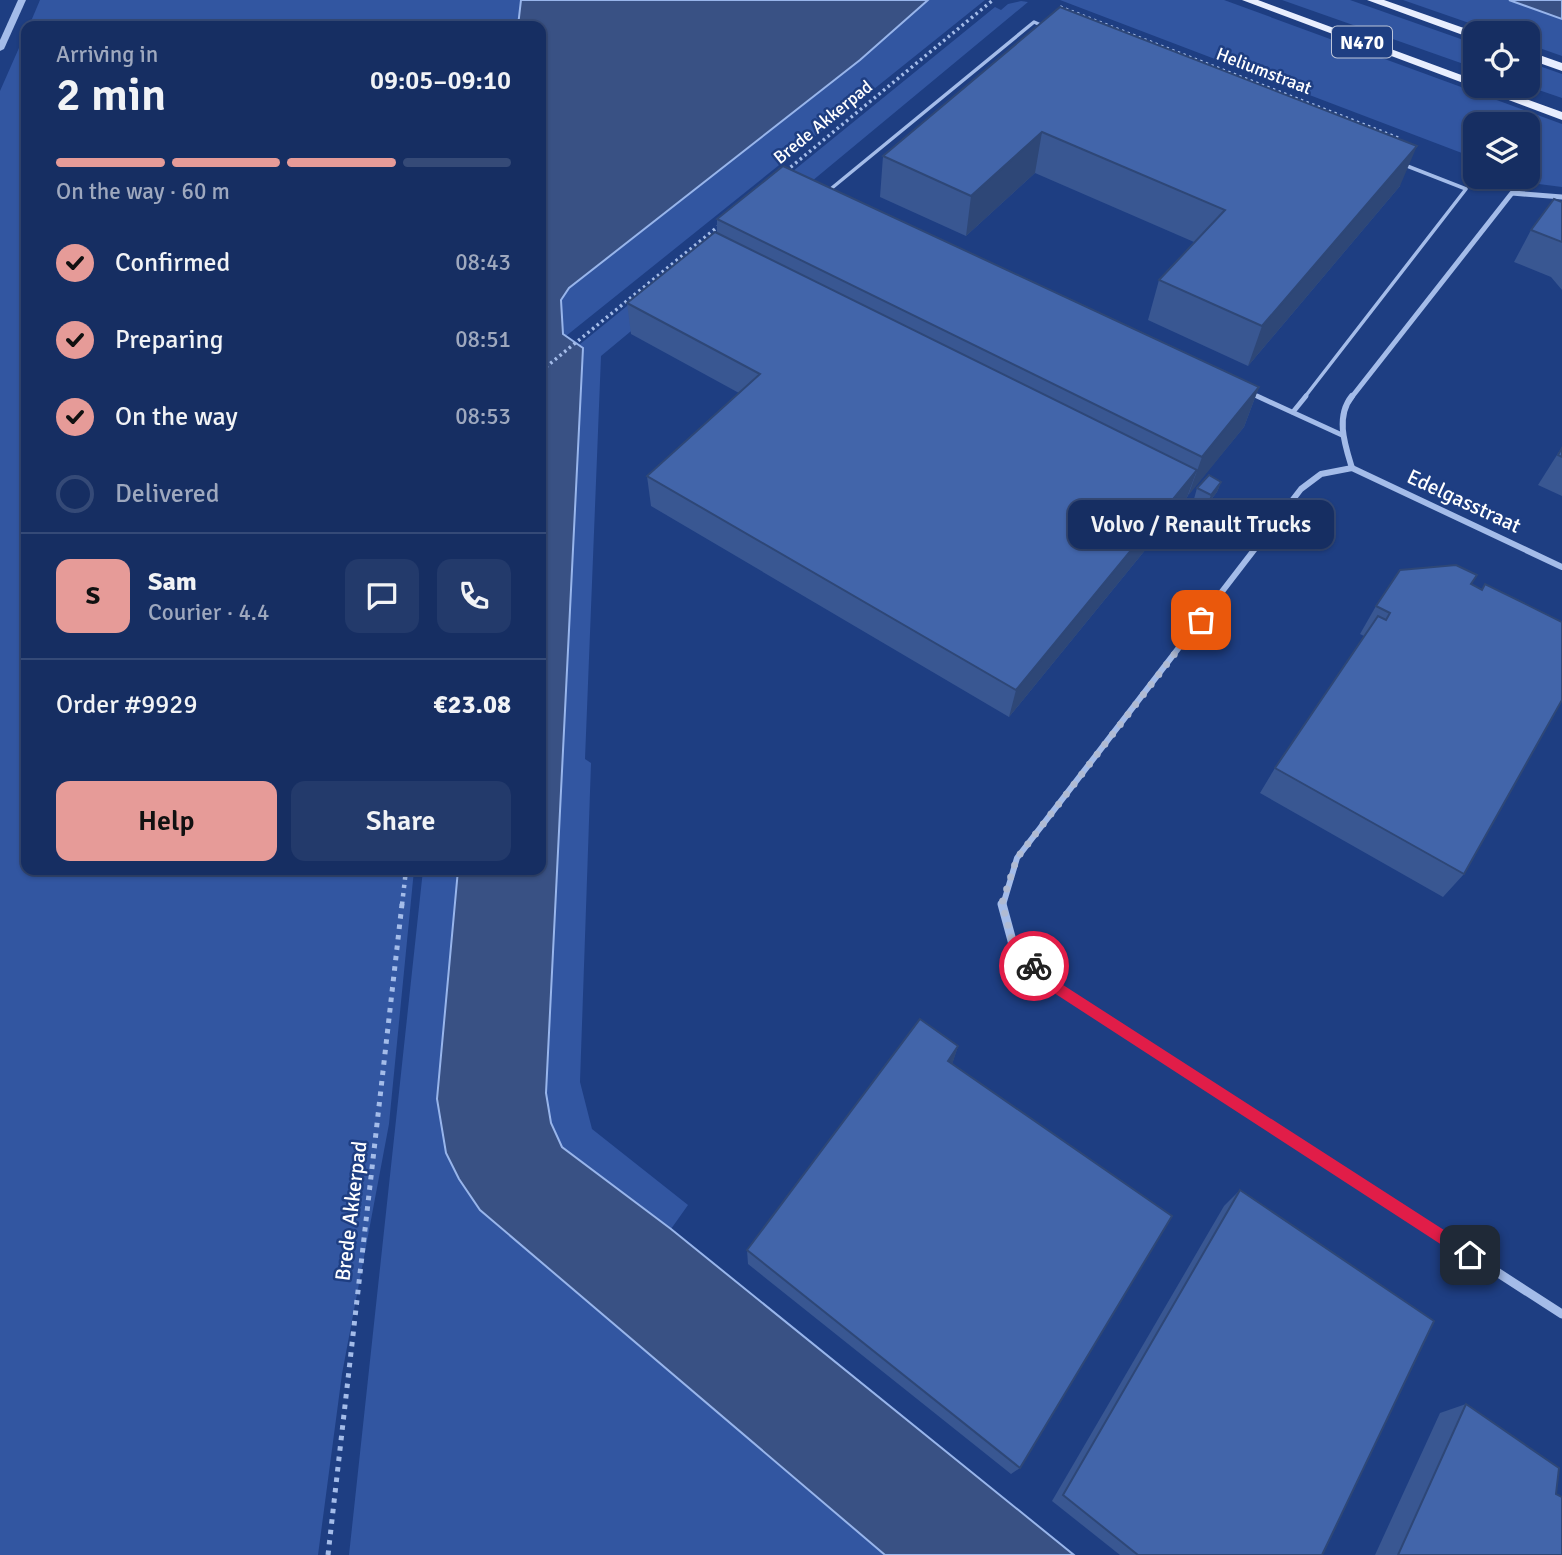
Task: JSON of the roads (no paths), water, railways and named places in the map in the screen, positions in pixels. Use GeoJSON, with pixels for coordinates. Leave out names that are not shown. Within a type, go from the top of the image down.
{"type":"FeatureCollection","features":[{"type":"Feature","properties":{"kind":"main road","name":"N470"},"geometry":{"type":"LineString","coordinates":[[1248,0],[1463,80]]}},
{"type":"Feature","properties":{"kind":"main road","name":"N470"},"geometry":{"type":"LineString","coordinates":[[1373,0],[1463,32]]}},
{"type":"Feature","properties":{"kind":"main road"},"geometry":{"type":"LineString","coordinates":[[1540,59],[1562,67]]}},
{"type":"Feature","properties":{"kind":"main road","name":"N470"},"geometry":{"type":"LineString","coordinates":[[1513,98],[1562,116]]}},
{"type":"Feature","properties":{"kind":"street"},"geometry":{"type":"LineString","coordinates":[[0,49],[22,0]]}},
{"type":"Feature","properties":{"kind":"street"},"geometry":{"type":"LineString","coordinates":[[1562,197],[1512,193],[1347,402],[1342,435],[1352,468],[1321,474],[1301,489],[1017,858],[1002,903],[1014,948],[1055,987],[1562,1314]]}},
{"type":"Feature","properties":{"kind":"street","name":"Edelgasstraat"},"geometry":{"type":"LineString","coordinates":[[1352,468],[1562,566]]}},
{"type":"Feature","properties":{"kind":"lane"},"geometry":{"type":"LineString","coordinates":[[837,200],[825,194],[1034,22],[1047,27]]}},
{"type":"Feature","properties":{"kind":"lane"},"geometry":{"type":"LineString","coordinates":[[1293,412],[1466,189],[1390,160]]}},
{"type":"Feature","properties":{"kind":"lane"},"geometry":{"type":"LineString","coordinates":[[1242,389],[1342,435]]}},
{"type":"Feature","properties":{"kind":"place","name":"Volvo / Renault Trucks"},"geometry":{"type":"Point","coordinates":[1201,620]}}]}
